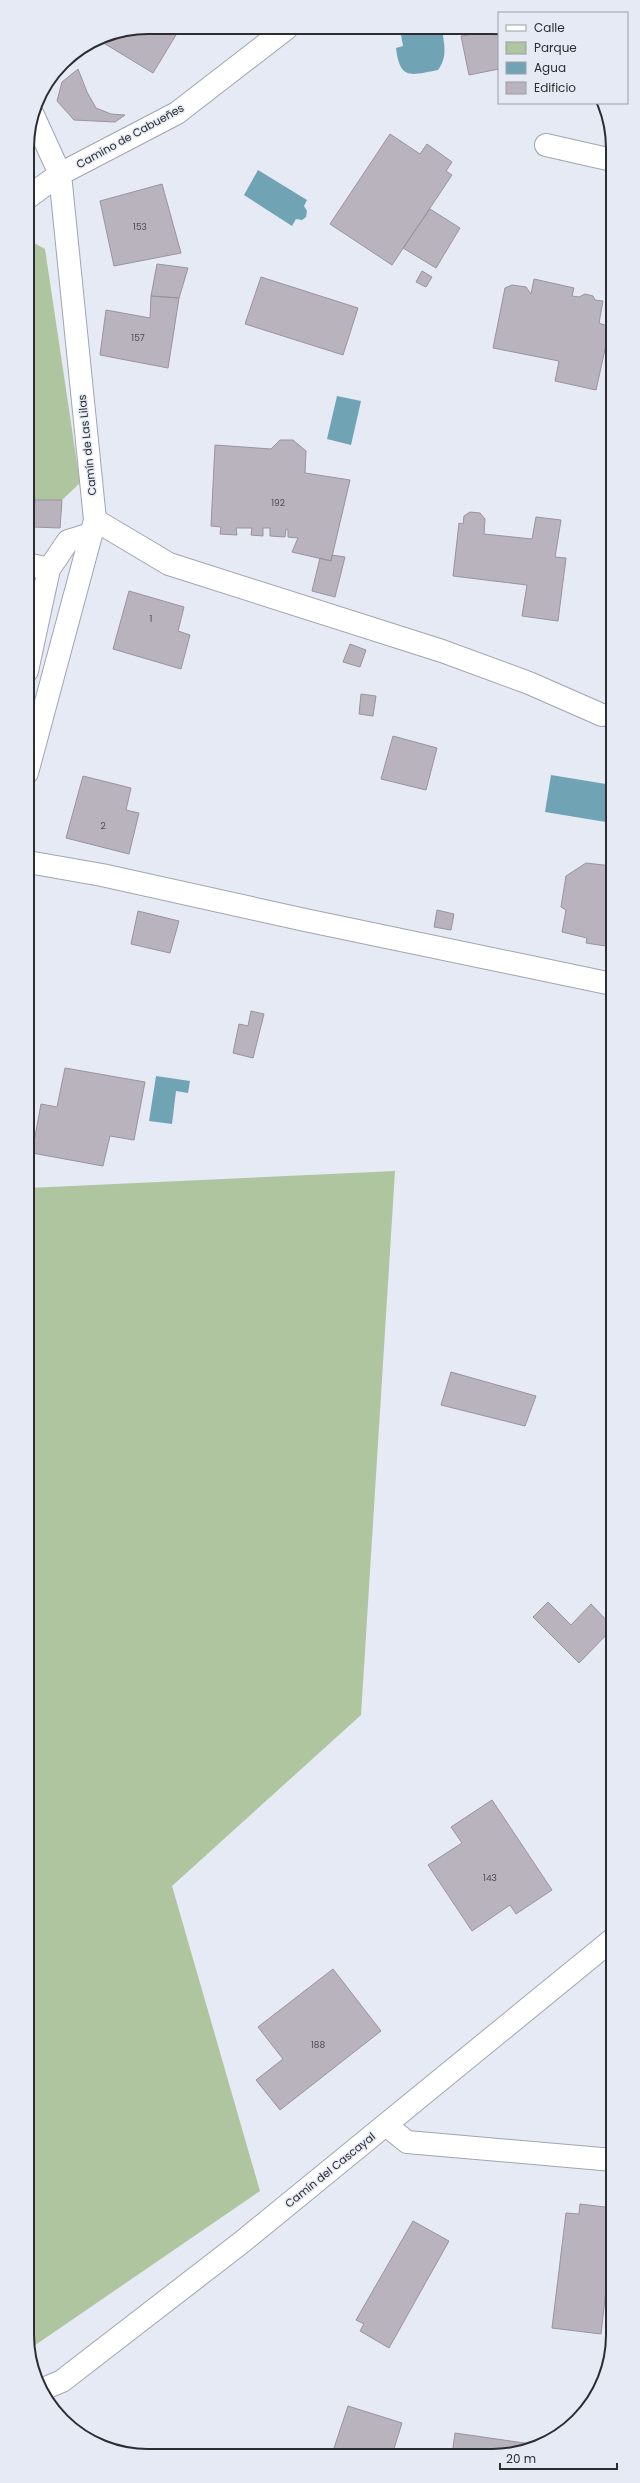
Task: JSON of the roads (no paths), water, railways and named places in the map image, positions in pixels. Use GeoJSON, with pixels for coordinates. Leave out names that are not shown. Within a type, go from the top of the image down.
{"type":"FeatureCollection","features":[{"type":"Feature","properties":{"kind":"street","name":"Camino de Cabueñes"},"geometry":{"type":"LineString","coordinates":[[34,193],[60,174],[178,112],[279,34]]}},
{"type":"Feature","properties":{"kind":"street","name":"Camín de Las Lilas"},"geometry":{"type":"LineString","coordinates":[[34,750],[93,527],[60,174],[37,124]]}},
{"type":"Feature","properties":{"kind":"street"},"geometry":{"type":"LineString","coordinates":[[546,145],[606,159]]}},
{"type":"Feature","properties":{"kind":"street"},"geometry":{"type":"LineString","coordinates":[[34,640],[50,569],[68,541],[93,527],[169,564],[442,651],[529,683],[602,715]]}},
{"type":"Feature","properties":{"kind":"street"},"geometry":{"type":"LineString","coordinates":[[34,566],[50,569]]}},
{"type":"Feature","properties":{"kind":"street"},"geometry":{"type":"LineString","coordinates":[[34,863],[102,875],[313,922],[606,983]]}},
{"type":"Feature","properties":{"kind":"street","name":"Camín del Cascayal"},"geometry":{"type":"LineString","coordinates":[[47,2387],[62,2381],[242,2242],[606,1945]]}},
{"type":"Feature","properties":{"kind":"street"},"geometry":{"type":"LineString","coordinates":[[386,2124],[407,2142],[606,2159]]}},
{"type":"Feature","properties":{"kind":"water"},"geometry":{"type":"Polygon","coordinates":[[[401,34],[443,34],[444,55],[441,65],[438,70],[421,73],[414,74],[404,71],[400,66],[396,48],[403,46],[401,34]]]}},
{"type":"Feature","properties":{"kind":"water"},"geometry":{"type":"Polygon","coordinates":[[[258,170],[307,200],[304,206],[307,211],[306,217],[302,220],[296,219],[292,226],[244,195],[258,170]]]}},
{"type":"Feature","properties":{"kind":"water"},"geometry":{"type":"Polygon","coordinates":[[[337,396],[361,401],[351,445],[327,439],[337,396]]]}},
{"type":"Feature","properties":{"kind":"water"},"geometry":{"type":"Polygon","coordinates":[[[551,775],[606,784],[606,822],[545,812],[551,775]]]}},
{"type":"Feature","properties":{"kind":"water"},"geometry":{"type":"Polygon","coordinates":[[[156,1076],[190,1081],[188,1093],[176,1091],[172,1124],[149,1121],[156,1076]]]}}]}
